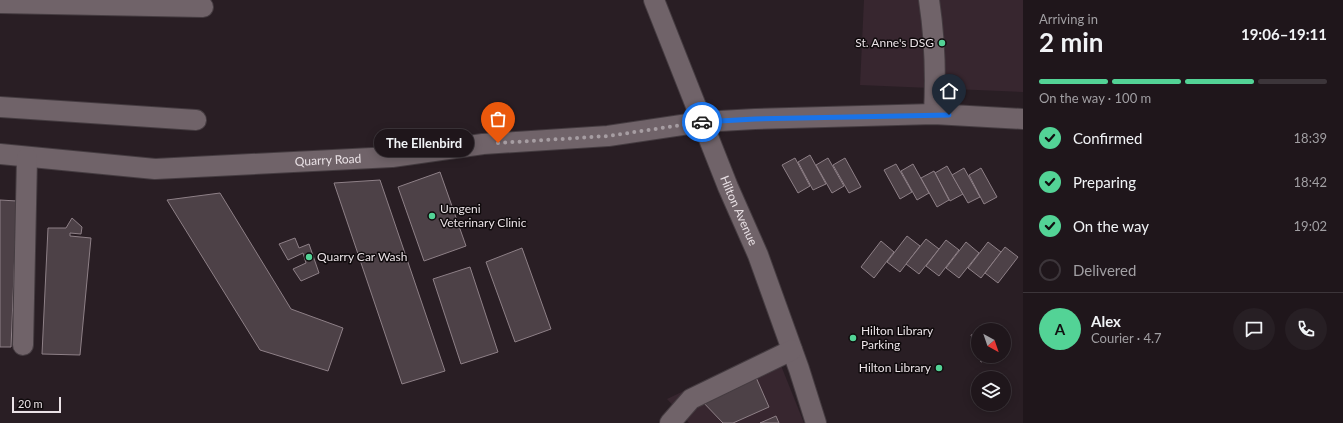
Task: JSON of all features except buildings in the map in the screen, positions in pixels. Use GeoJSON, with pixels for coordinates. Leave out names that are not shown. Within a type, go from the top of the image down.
{"type":"FeatureCollection","features":[{"type":"Feature","properties":{"kind":"street","name":"Hilton Avenue"},"geometry":{"type":"LineString","coordinates":[[654,0],[728,187],[758,255],[816,423]]}},
{"type":"Feature","properties":{"kind":"street"},"geometry":{"type":"LineString","coordinates":[[929,0],[934,37],[936,80],[934,114]]}},
{"type":"Feature","properties":{"kind":"street"},"geometry":{"type":"LineString","coordinates":[[0,3],[204,7]]}},
{"type":"Feature","properties":{"kind":"street"},"geometry":{"type":"LineString","coordinates":[[0,107],[196,120]]}},
{"type":"Feature","properties":{"kind":"street","name":"Quarry Road"},"geometry":{"type":"LineString","coordinates":[[0,154],[27,158],[155,169],[392,156],[483,144],[608,136],[702,122],[934,114],[1023,119]]}},
{"type":"Feature","properties":{"kind":"street"},"geometry":{"type":"LineString","coordinates":[[23,345],[27,158]]}},
{"type":"Feature","properties":{"kind":"street"},"geometry":{"type":"LineString","coordinates":[[670,423],[691,399],[792,350]]}},
{"type":"Feature","properties":{"kind":"shaded area","name":"St. Anne's DSG"},"geometry":{"type":"Polygon","coordinates":[[[864,0],[1023,0],[1023,92],[860,85],[864,0]]]}},
{"type":"Feature","properties":{"kind":"shaded area"},"geometry":{"type":"Polygon","coordinates":[[[774,348],[804,423],[689,423],[667,399],[774,348]]]}},
{"type":"Feature","properties":{"kind":"way so far"},"geometry":{"type":"LineString","coordinates":[[498,143],[608,136],[702,122]]}},
{"type":"Feature","properties":{"kind":"place","name":"St. Anne's DSG"},"geometry":{"type":"Point","coordinates":[942,43]}},
{"type":"Feature","properties":{"kind":"place","name":"The Ellenbird"},"geometry":{"type":"Point","coordinates":[498,143]}},
{"type":"Feature","properties":{"kind":"place","name":"Umgeni Veterinary Clinic"},"geometry":{"type":"Point","coordinates":[432,216]}},
{"type":"Feature","properties":{"kind":"place","name":"Quarry Car Wash"},"geometry":{"type":"Point","coordinates":[309,257]}},
{"type":"Feature","properties":{"kind":"place","name":"Hilton Library Parking"},"geometry":{"type":"Point","coordinates":[853,338]}},
{"type":"Feature","properties":{"kind":"place","name":"Hilton Library"},"geometry":{"type":"Point","coordinates":[939,368]}},
{"type":"Feature","properties":{"kind":"route"},"geometry":{"type":"LineString","coordinates":[[702,122],[755,119],[934,114],[949,115]]}}]}
